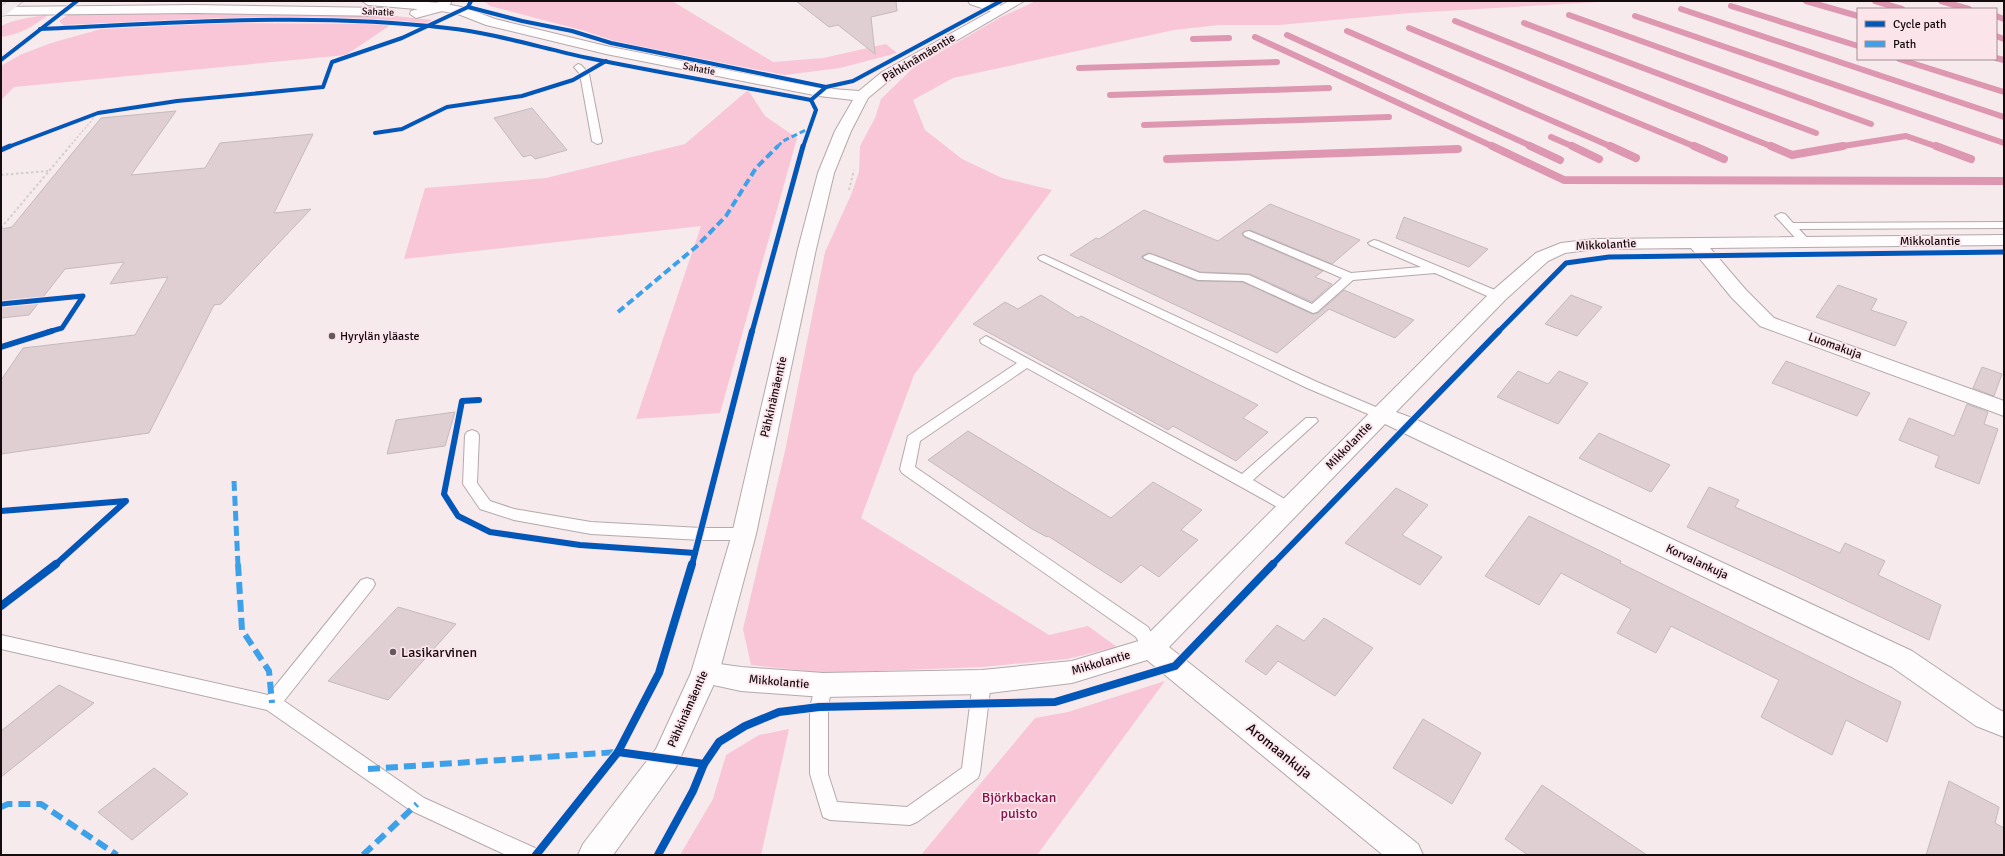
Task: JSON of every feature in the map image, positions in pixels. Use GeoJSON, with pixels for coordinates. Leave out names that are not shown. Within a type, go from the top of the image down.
{"type":"FeatureCollection","features":[{"type":"Feature","properties":{"kind":"main road"},"geometry":{"type":"LineString","coordinates":[[2,11],[17,1]]}},
{"type":"Feature","properties":{"kind":"street","name":"Sahatie"},"geometry":{"type":"LineString","coordinates":[[368,1],[421,7],[642,58],[819,92],[862,96]]}},
{"type":"Feature","properties":{"kind":"street"},"geometry":{"type":"LineString","coordinates":[[974,1],[999,10]]}},
{"type":"Feature","properties":{"kind":"street","name":"Pähkinämäentie"},"geometry":{"type":"LineString","coordinates":[[594,855],[666,758],[705,673],[744,534],[807,249],[826,173],[842,132],[862,96],[887,75],[999,10],[1018,1]]}},
{"type":"Feature","properties":{"kind":"street","name":"Sahatie"},"geometry":{"type":"LineString","coordinates":[[444,4],[491,22]]}},
{"type":"Feature","properties":{"kind":"street"},"geometry":{"type":"LineString","coordinates":[[421,7],[444,4]]}},
{"type":"Feature","properties":{"kind":"street","name":"Sahatie"},"geometry":{"type":"LineString","coordinates":[[2,11],[308,9],[384,12],[421,7]]}},
{"type":"Feature","properties":{"kind":"street","name":"Mikkolantie"},"geometry":{"type":"LineString","coordinates":[[705,673],[741,679],[822,685],[982,682],[1072,672],[1152,648],[1380,414],[1498,296],[1542,257],[1561,248],[1595,244],[1695,242],[1798,234],[2004,240]]}},
{"type":"Feature","properties":{"kind":"street","name":"Luomakuja"},"geometry":{"type":"LineString","coordinates":[[1695,242],[1739,294],[1767,322],[2004,409]]}},
{"type":"Feature","properties":{"kind":"street","name":"Korvalankuja"},"geometry":{"type":"LineString","coordinates":[[1380,414],[1408,424],[1902,659],[1986,718],[2004,725]]}},
{"type":"Feature","properties":{"kind":"street","name":"Aromaankuja"},"geometry":{"type":"LineString","coordinates":[[1152,648],[1407,855]]}},
{"type":"Feature","properties":{"kind":"lane"},"geometry":{"type":"LineString","coordinates":[[578,67],[584,74],[597,141]]}},
{"type":"Feature","properties":{"kind":"lane"},"geometry":{"type":"LineString","coordinates":[[1781,216],[1798,234],[2004,225]]}},
{"type":"Feature","properties":{"kind":"lane"},"geometry":{"type":"LineString","coordinates":[[1249,234],[1350,277],[1435,270]]}},
{"type":"Feature","properties":{"kind":"lane"},"geometry":{"type":"LineString","coordinates":[[1374,243],[1498,296]]}},
{"type":"Feature","properties":{"kind":"lane"},"geometry":{"type":"LineString","coordinates":[[1150,257],[1198,276],[1246,278],[1312,308],[1350,277]]}},
{"type":"Feature","properties":{"kind":"lane"},"geometry":{"type":"LineString","coordinates":[[1044,258],[1312,385],[1380,414]]}},
{"type":"Feature","properties":{"kind":"lane"},"geometry":{"type":"LineString","coordinates":[[986,340],[1243,481],[1288,508]]}},
{"type":"Feature","properties":{"kind":"lane"},"geometry":{"type":"LineString","coordinates":[[1026,362],[913,439],[907,469],[1142,632],[1152,648]]}},
{"type":"Feature","properties":{"kind":"lane"},"geometry":{"type":"LineString","coordinates":[[1243,481],[1311,421]]}},
{"type":"Feature","properties":{"kind":"lane"},"geometry":{"type":"LineString","coordinates":[[472,435],[470,484],[485,505],[514,514],[591,528],[701,534],[744,534]]}},
{"type":"Feature","properties":{"kind":"lane"},"geometry":{"type":"LineString","coordinates":[[272,703],[367,584]]}},
{"type":"Feature","properties":{"kind":"lane"},"geometry":{"type":"LineString","coordinates":[[1,642],[272,703],[417,804],[528,855]]}},
{"type":"Feature","properties":{"kind":"lane"},"geometry":{"type":"LineString","coordinates":[[822,685],[819,707],[819,774],[830,811],[910,816],[971,772],[982,682]]}},
{"type":"Feature","properties":{"kind":"path"},"geometry":{"type":"LineString","coordinates":[[83,119],[105,112]]}},
{"type":"Feature","properties":{"kind":"path"},"geometry":{"type":"LineString","coordinates":[[1,228],[98,113]]}},
{"type":"Feature","properties":{"kind":"path"},"geometry":{"type":"LineString","coordinates":[[1,175],[49,171]]}},
{"type":"Feature","properties":{"kind":"green space"},"geometry":{"type":"Polygon","coordinates":[[[484,1],[672,1],[773,62],[823,58],[886,44],[897,53],[840,68],[785,75],[620,43],[585,31],[490,6],[484,1]]]}},
{"type":"Feature","properties":{"kind":"green space"},"geometry":{"type":"Polygon","coordinates":[[[1036,1],[1616,1],[1410,13],[1279,25],[1219,25],[1174,30],[953,78],[913,100],[925,130],[962,159],[1002,178],[1052,190],[914,375],[861,518],[1049,635],[1088,626],[1117,647],[1067,659],[982,667],[824,673],[751,665],[743,629],[785,451],[825,252],[851,195],[859,172],[860,146],[875,118],[881,99],[913,68],[1001,17],[1036,1]]]}},
{"type":"Feature","properties":{"kind":"green space"},"geometry":{"type":"Polygon","coordinates":[[[69,14],[385,15],[433,20],[424,24],[379,21],[288,19],[63,25],[59,21],[69,14]]]}},
{"type":"Feature","properties":{"kind":"green space"},"geometry":{"type":"Polygon","coordinates":[[[48,15],[26,29],[1,37],[1,26],[18,20],[48,15]]]}},
{"type":"Feature","properties":{"kind":"green space"},"geometry":{"type":"Polygon","coordinates":[[[218,23],[392,24],[346,55],[14,87],[1,100],[1,66],[20,55],[51,43],[101,29],[218,23]]]}},
{"type":"Feature","properties":{"kind":"green space"},"geometry":{"type":"Polygon","coordinates":[[[748,90],[765,116],[797,138],[720,413],[636,419],[701,226],[404,259],[425,188],[546,178],[685,144],[748,90]]]}},
{"type":"Feature","properties":{"kind":"green space","name":"Björkbackan puisto"},"geometry":{"type":"Polygon","coordinates":[[[1165,681],[1037,855],[921,855],[1035,718],[1068,712],[1165,681]]]}},
{"type":"Feature","properties":{"kind":"green space"},"geometry":{"type":"Polygon","coordinates":[[[789,729],[761,855],[680,855],[713,799],[726,755],[759,735],[789,729]]]}},
{"type":"Feature","properties":{"kind":"building"},"geometry":{"type":"Polygon","coordinates":[[[796,1],[896,1],[897,11],[871,17],[875,54],[838,25],[829,27],[796,1]]]}},
{"type":"Feature","properties":{"kind":"building"},"geometry":{"type":"Polygon","coordinates":[[[532,108],[567,150],[535,159],[531,155],[523,157],[494,118],[532,108]]]}},
{"type":"Feature","properties":{"kind":"building"},"geometry":{"type":"Polygon","coordinates":[[[176,111],[131,175],[205,168],[220,143],[313,134],[274,213],[311,209],[221,304],[214,305],[149,433],[1,454],[1,380],[23,348],[135,335],[168,277],[110,284],[124,262],[65,269],[29,315],[1,318],[1,229],[12,227],[101,118],[176,111]]]}},
{"type":"Feature","properties":{"kind":"building"},"geometry":{"type":"Polygon","coordinates":[[[1270,204],[1360,240],[1332,264],[1250,230],[1242,233],[1244,237],[1323,271],[1315,277],[1332,284],[1312,302],[1250,274],[1200,272],[1149,253],[1142,256],[1142,258],[1197,281],[1243,282],[1312,314],[1318,313],[1344,290],[1414,320],[1395,338],[1329,309],[1277,353],[1070,255],[1096,238],[1099,239],[1144,210],[1218,241],[1270,204]]]}},
{"type":"Feature","properties":{"kind":"building"},"geometry":{"type":"Polygon","coordinates":[[[1404,217],[1488,249],[1469,267],[1396,238],[1404,217]]]}},
{"type":"Feature","properties":{"kind":"building"},"geometry":{"type":"Polygon","coordinates":[[[1838,285],[1877,299],[1871,310],[1907,322],[1895,346],[1816,317],[1838,285]]]}},
{"type":"Feature","properties":{"kind":"building"},"geometry":{"type":"Polygon","coordinates":[[[1041,295],[1078,318],[1081,316],[1258,405],[1243,418],[1268,432],[1236,461],[1173,426],[1168,430],[973,324],[1005,302],[1018,309],[1041,295]]]}},
{"type":"Feature","properties":{"kind":"building"},"geometry":{"type":"Polygon","coordinates":[[[1571,295],[1602,307],[1577,336],[1545,324],[1571,295]]]}},
{"type":"Feature","properties":{"kind":"building"},"geometry":{"type":"Polygon","coordinates":[[[1786,361],[1870,393],[1857,416],[1772,383],[1786,361]]]}},
{"type":"Feature","properties":{"kind":"building"},"geometry":{"type":"Polygon","coordinates":[[[1982,367],[2002,374],[1994,396],[1973,388],[1982,367]]]}},
{"type":"Feature","properties":{"kind":"building"},"geometry":{"type":"Polygon","coordinates":[[[1518,371],[1548,384],[1559,371],[1588,383],[1558,424],[1497,397],[1518,371]]]}},
{"type":"Feature","properties":{"kind":"building"},"geometry":{"type":"Polygon","coordinates":[[[1967,404],[1988,412],[1984,424],[1998,429],[1979,484],[1935,467],[1939,456],[1899,440],[1909,418],[1954,436],[1967,404]]]}},
{"type":"Feature","properties":{"kind":"building"},"geometry":{"type":"Polygon","coordinates":[[[455,412],[445,446],[387,454],[396,420],[455,412]]]}},
{"type":"Feature","properties":{"kind":"building"},"geometry":{"type":"Polygon","coordinates":[[[968,431],[1111,518],[1153,482],[1202,510],[1181,530],[1198,540],[1159,577],[1141,565],[1121,583],[1048,536],[1047,537],[1032,529],[928,460],[968,431]]]}},
{"type":"Feature","properties":{"kind":"building"},"geometry":{"type":"Polygon","coordinates":[[[1599,433],[1670,465],[1651,492],[1579,458],[1599,433]]]}},
{"type":"Feature","properties":{"kind":"building"},"geometry":{"type":"Polygon","coordinates":[[[1709,487],[1739,500],[1735,507],[1840,553],[1845,543],[1885,561],[1878,575],[1941,605],[1929,640],[1782,570],[1687,527],[1709,487]]]}},
{"type":"Feature","properties":{"kind":"building"},"geometry":{"type":"Polygon","coordinates":[[[1396,488],[1428,505],[1402,535],[1442,557],[1420,585],[1345,543],[1396,488]]]}},
{"type":"Feature","properties":{"kind":"building"},"geometry":{"type":"Polygon","coordinates":[[[1529,516],[1621,561],[1620,563],[1901,702],[1887,742],[1846,720],[1832,755],[1761,717],[1779,680],[1671,626],[1656,653],[1617,633],[1631,609],[1561,573],[1539,605],[1485,576],[1529,516]]]}},
{"type":"Feature","properties":{"kind":"building","name":"Lasikarvinen"},"geometry":{"type":"Polygon","coordinates":[[[398,607],[456,624],[388,700],[328,681],[398,607]]]}},
{"type":"Feature","properties":{"kind":"building"},"geometry":{"type":"Polygon","coordinates":[[[1324,618],[1373,648],[1335,696],[1278,661],[1266,675],[1245,661],[1277,625],[1304,641],[1324,618]]]}},
{"type":"Feature","properties":{"kind":"building"},"geometry":{"type":"Polygon","coordinates":[[[59,685],[94,703],[1,777],[1,731],[59,685]]]}},
{"type":"Feature","properties":{"kind":"building"},"geometry":{"type":"Polygon","coordinates":[[[1423,719],[1481,753],[1452,804],[1393,768],[1423,719]]]}},
{"type":"Feature","properties":{"kind":"building"},"geometry":{"type":"Polygon","coordinates":[[[154,768],[188,794],[132,840],[98,812],[154,768]]]}},
{"type":"Feature","properties":{"kind":"building"},"geometry":{"type":"Polygon","coordinates":[[[1949,781],[1999,807],[1995,823],[2004,828],[2004,855],[1926,855],[1949,781]]]}},
{"type":"Feature","properties":{"kind":"building"},"geometry":{"type":"Polygon","coordinates":[[[1542,785],[1647,855],[1528,855],[1505,839],[1542,785]]]}},
{"type":"Feature","properties":{"kind":"waterway"},"geometry":{"type":"LineString","coordinates":[[1806,1],[1857,16]]}},
{"type":"Feature","properties":{"kind":"waterway"},"geometry":{"type":"LineString","coordinates":[[1875,1],[1899,8]]}},
{"type":"Feature","properties":{"kind":"waterway"},"geometry":{"type":"LineString","coordinates":[[1941,1],[1966,8]]}},
{"type":"Feature","properties":{"kind":"waterway"},"geometry":{"type":"LineString","coordinates":[[1731,6],[1857,46]]}},
{"type":"Feature","properties":{"kind":"waterway"},"geometry":{"type":"LineString","coordinates":[[1681,9],[2004,117]]}},
{"type":"Feature","properties":{"kind":"waterway"},"geometry":{"type":"LineString","coordinates":[[1569,15],[1871,124]]}},
{"type":"Feature","properties":{"kind":"waterway"},"geometry":{"type":"LineString","coordinates":[[1635,16],[2004,143]]}},
{"type":"Feature","properties":{"kind":"waterway"},"geometry":{"type":"LineString","coordinates":[[1997,16],[2004,19]]}},
{"type":"Feature","properties":{"kind":"waterway"},"geometry":{"type":"LineString","coordinates":[[1455,21],[1773,147]]}},
{"type":"Feature","properties":{"kind":"waterway"},"geometry":{"type":"LineString","coordinates":[[1524,23],[1816,133]]}},
{"type":"Feature","properties":{"kind":"waterway"},"geometry":{"type":"LineString","coordinates":[[1409,28],[1696,147]]}},
{"type":"Feature","properties":{"kind":"waterway"},"geometry":{"type":"LineString","coordinates":[[1347,31],[1612,147]]}},
{"type":"Feature","properties":{"kind":"waterway"},"geometry":{"type":"LineString","coordinates":[[1287,35],[1533,147]]}},
{"type":"Feature","properties":{"kind":"waterway"},"geometry":{"type":"LineString","coordinates":[[1997,36],[2004,39]]}},
{"type":"Feature","properties":{"kind":"waterway"},"geometry":{"type":"LineString","coordinates":[[1255,37],[1494,147]]}},
{"type":"Feature","properties":{"kind":"waterway"},"geometry":{"type":"LineString","coordinates":[[1193,39],[1229,38]]}},
{"type":"Feature","properties":{"kind":"waterway"},"geometry":{"type":"LineString","coordinates":[[1997,58],[2004,60]]}},
{"type":"Feature","properties":{"kind":"waterway"},"geometry":{"type":"LineString","coordinates":[[1902,60],[2004,92]]}},
{"type":"Feature","properties":{"kind":"waterway"},"geometry":{"type":"LineString","coordinates":[[1079,68],[1277,62]]}},
{"type":"Feature","properties":{"kind":"waterway"},"geometry":{"type":"LineString","coordinates":[[1110,95],[1329,88]]}},
{"type":"Feature","properties":{"kind":"waterway"},"geometry":{"type":"LineString","coordinates":[[1144,125],[1389,117]]}},
{"type":"Feature","properties":{"kind":"waterway"},"geometry":{"type":"LineString","coordinates":[[1840,146],[1906,136],[1938,147]]}},
{"type":"Feature","properties":{"kind":"waterway"},"geometry":{"type":"LineString","coordinates":[[1551,137],[1574,147]]}},
{"type":"Feature","properties":{"kind":"waterway"},"geometry":{"type":"LineString","coordinates":[[1492,146],[1564,180],[2004,181]]}},
{"type":"Feature","properties":{"kind":"waterway"},"geometry":{"type":"LineString","coordinates":[[1530,146],[1560,160]]}},
{"type":"Feature","properties":{"kind":"waterway"},"geometry":{"type":"LineString","coordinates":[[1572,146],[1599,159]]}},
{"type":"Feature","properties":{"kind":"waterway"},"geometry":{"type":"LineString","coordinates":[[1610,146],[1636,158]]}},
{"type":"Feature","properties":{"kind":"waterway"},"geometry":{"type":"LineString","coordinates":[[1694,146],[1724,159]]}},
{"type":"Feature","properties":{"kind":"waterway"},"geometry":{"type":"LineString","coordinates":[[1771,146],[1792,155],[1840,146]]}},
{"type":"Feature","properties":{"kind":"waterway"},"geometry":{"type":"LineString","coordinates":[[1936,146],[1971,159]]}},
{"type":"Feature","properties":{"kind":"waterway"},"geometry":{"type":"LineString","coordinates":[[1167,159],[1458,149]]}},
{"type":"Feature","properties":{"kind":"marked path"},"geometry":{"type":"LineString","coordinates":[[618,312],[697,246],[726,216],[756,168],[783,141],[808,129]]}},
{"type":"Feature","properties":{"kind":"marked path"},"geometry":{"type":"LineString","coordinates":[[234,481],[242,630],[269,671],[272,703]]}},
{"type":"Feature","properties":{"kind":"marked path"},"geometry":{"type":"LineString","coordinates":[[368,769],[618,752]]}},
{"type":"Feature","properties":{"kind":"marked path"},"geometry":{"type":"LineString","coordinates":[[1,807],[8,804],[41,804],[117,855]]}},
{"type":"Feature","properties":{"kind":"marked path"},"geometry":{"type":"LineString","coordinates":[[363,855],[417,804]]}},
{"type":"Feature","properties":{"kind":"cycle path"},"geometry":{"type":"LineString","coordinates":[[1,60],[77,1]]}},
{"type":"Feature","properties":{"kind":"cycle path"},"geometry":{"type":"LineString","coordinates":[[1,150],[98,113],[177,101],[323,87],[332,62],[385,44],[435,24],[468,7],[471,1]]}},
{"type":"Feature","properties":{"kind":"cycle path"},"geometry":{"type":"LineString","coordinates":[[536,855],[618,752],[659,673],[701,534],[757,312],[808,129],[816,110],[811,100],[826,87],[853,81],[1001,1]]}},
{"type":"Feature","properties":{"kind":"cycle path"},"geometry":{"type":"LineString","coordinates":[[468,7],[522,21],[572,31],[611,43],[826,87]]}},
{"type":"Feature","properties":{"kind":"cycle path"},"geometry":{"type":"LineString","coordinates":[[40,29],[284,20],[382,22],[431,26],[480,33],[592,59],[811,100]]}},
{"type":"Feature","properties":{"kind":"cycle path"},"geometry":{"type":"LineString","coordinates":[[375,133],[402,129],[447,107],[522,96],[573,80],[606,61]]}},
{"type":"Feature","properties":{"kind":"cycle path"},"geometry":{"type":"LineString","coordinates":[[618,752],[704,764],[719,742],[745,726],[779,712],[819,707],[979,705],[1055,702],[1175,666],[1407,424],[1566,263],[1609,257],[2004,252]]}},
{"type":"Feature","properties":{"kind":"cycle path"},"geometry":{"type":"LineString","coordinates":[[1,304],[83,296],[62,328],[1,347]]}},
{"type":"Feature","properties":{"kind":"cycle path"},"geometry":{"type":"LineString","coordinates":[[479,400],[462,401],[444,494],[458,516],[490,532],[580,545],[695,553]]}},
{"type":"Feature","properties":{"kind":"cycle path"},"geometry":{"type":"LineString","coordinates":[[1,511],[126,501],[65,557],[1,606]]}},
{"type":"Feature","properties":{"kind":"cycle path"},"geometry":{"type":"LineString","coordinates":[[658,855],[693,791],[704,764]]}},
{"type":"Feature","properties":{"kind":"place","name":"Hyrylän yläaste"},"geometry":{"type":"Point","coordinates":[332,336]}},
{"type":"Feature","properties":{"kind":"place","name":"Lasikarvinen"},"geometry":{"type":"Point","coordinates":[393,652]}}]}
